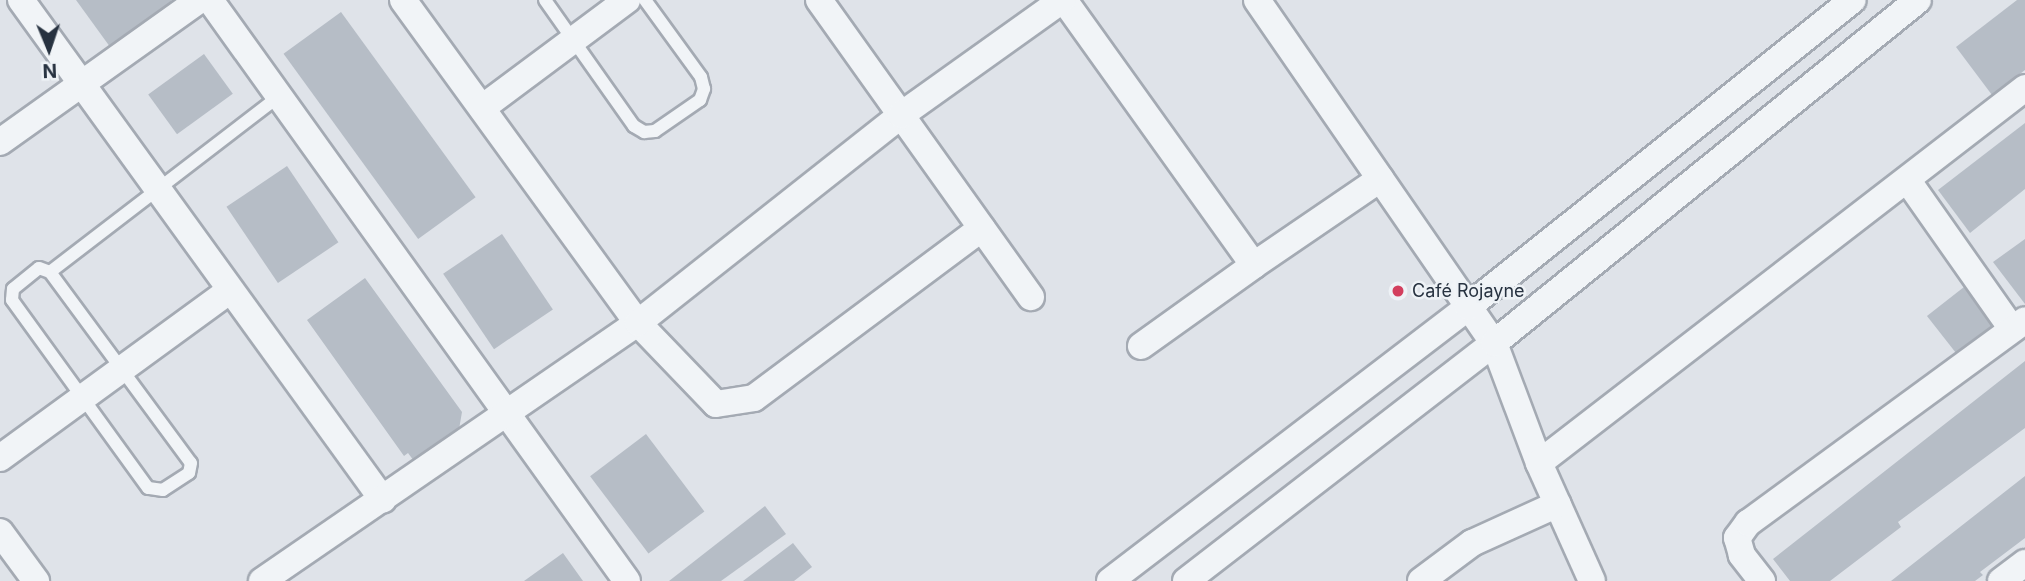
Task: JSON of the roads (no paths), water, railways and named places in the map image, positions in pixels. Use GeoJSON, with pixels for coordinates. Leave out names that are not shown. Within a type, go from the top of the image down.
{"type":"FeatureCollection","features":[{"type":"Feature","properties":{"kind":"street"},"geometry":{"type":"LineString","coordinates":[[21,0],[157,192],[383,500]]}},
{"type":"Feature","properties":{"kind":"street"},"geometry":{"type":"LineString","coordinates":[[0,142],[82,88],[200,0]]}},
{"type":"Feature","properties":{"kind":"street"},"geometry":{"type":"LineString","coordinates":[[210,0],[505,415],[627,581]]}},
{"type":"Feature","properties":{"kind":"street"},"geometry":{"type":"LineString","coordinates":[[403,0],[638,323],[716,404],[754,398],[982,228]]}},
{"type":"Feature","properties":{"kind":"street"},"geometry":{"type":"LineString","coordinates":[[482,108],[627,0]]}},
{"type":"Feature","properties":{"kind":"street"},"geometry":{"type":"LineString","coordinates":[[819,0],[1031,297]]}},
{"type":"Feature","properties":{"kind":"street"},"geometry":{"type":"LineString","coordinates":[[274,578],[638,323],[901,115],[1063,0],[1254,265]]}},
{"type":"Feature","properties":{"kind":"street"},"geometry":{"type":"LineString","coordinates":[[1257,0],[1494,343],[1539,463],[1592,581]]}},
{"type":"Feature","properties":{"kind":"street"},"geometry":{"type":"LineString","coordinates":[[1110,581],[1468,307],[1853,0]]}},
{"type":"Feature","properties":{"kind":"street"},"geometry":{"type":"LineString","coordinates":[[1186,581],[1494,343],[1918,0]]}},
{"type":"Feature","properties":{"kind":"street"},"geometry":{"type":"LineString","coordinates":[[1539,463],[1908,181],[2025,88]]}},
{"type":"Feature","properties":{"kind":"street"},"geometry":{"type":"LineString","coordinates":[[1141,346],[1380,179]]}},
{"type":"Feature","properties":{"kind":"street"},"geometry":{"type":"LineString","coordinates":[[1762,581],[1742,555],[1737,538],[1748,523],[2019,325],[1908,181]]}},
{"type":"Feature","properties":{"kind":"street"},"geometry":{"type":"LineString","coordinates":[[0,458],[229,291]]}},
{"type":"Feature","properties":{"kind":"street"},"geometry":{"type":"LineString","coordinates":[[1421,581],[1472,543],[1558,504]]}},
{"type":"Feature","properties":{"kind":"street"},"geometry":{"type":"LineString","coordinates":[[0,532],[36,581]]}},
{"type":"Feature","properties":{"kind":"street"},"geometry":{"type":"LineString","coordinates":[[2001,581],[2025,563]]}},
{"type":"Feature","properties":{"kind":"lane"},"geometry":{"type":"LineString","coordinates":[[545,0],[634,126],[655,131],[700,100],[704,89],[701,77],[645,0]]}},
{"type":"Feature","properties":{"kind":"lane"},"geometry":{"type":"LineString","coordinates":[[50,272],[278,97]]}},
{"type":"Feature","properties":{"kind":"lane"},"geometry":{"type":"LineString","coordinates":[[39,268],[50,272],[191,463],[189,473],[163,490],[148,488],[12,300],[13,289],[39,268]]}},
{"type":"Feature","properties":{"kind":"place","name":"Café Rojayne"},"geometry":{"type":"Point","coordinates":[1398,291]}}]}
